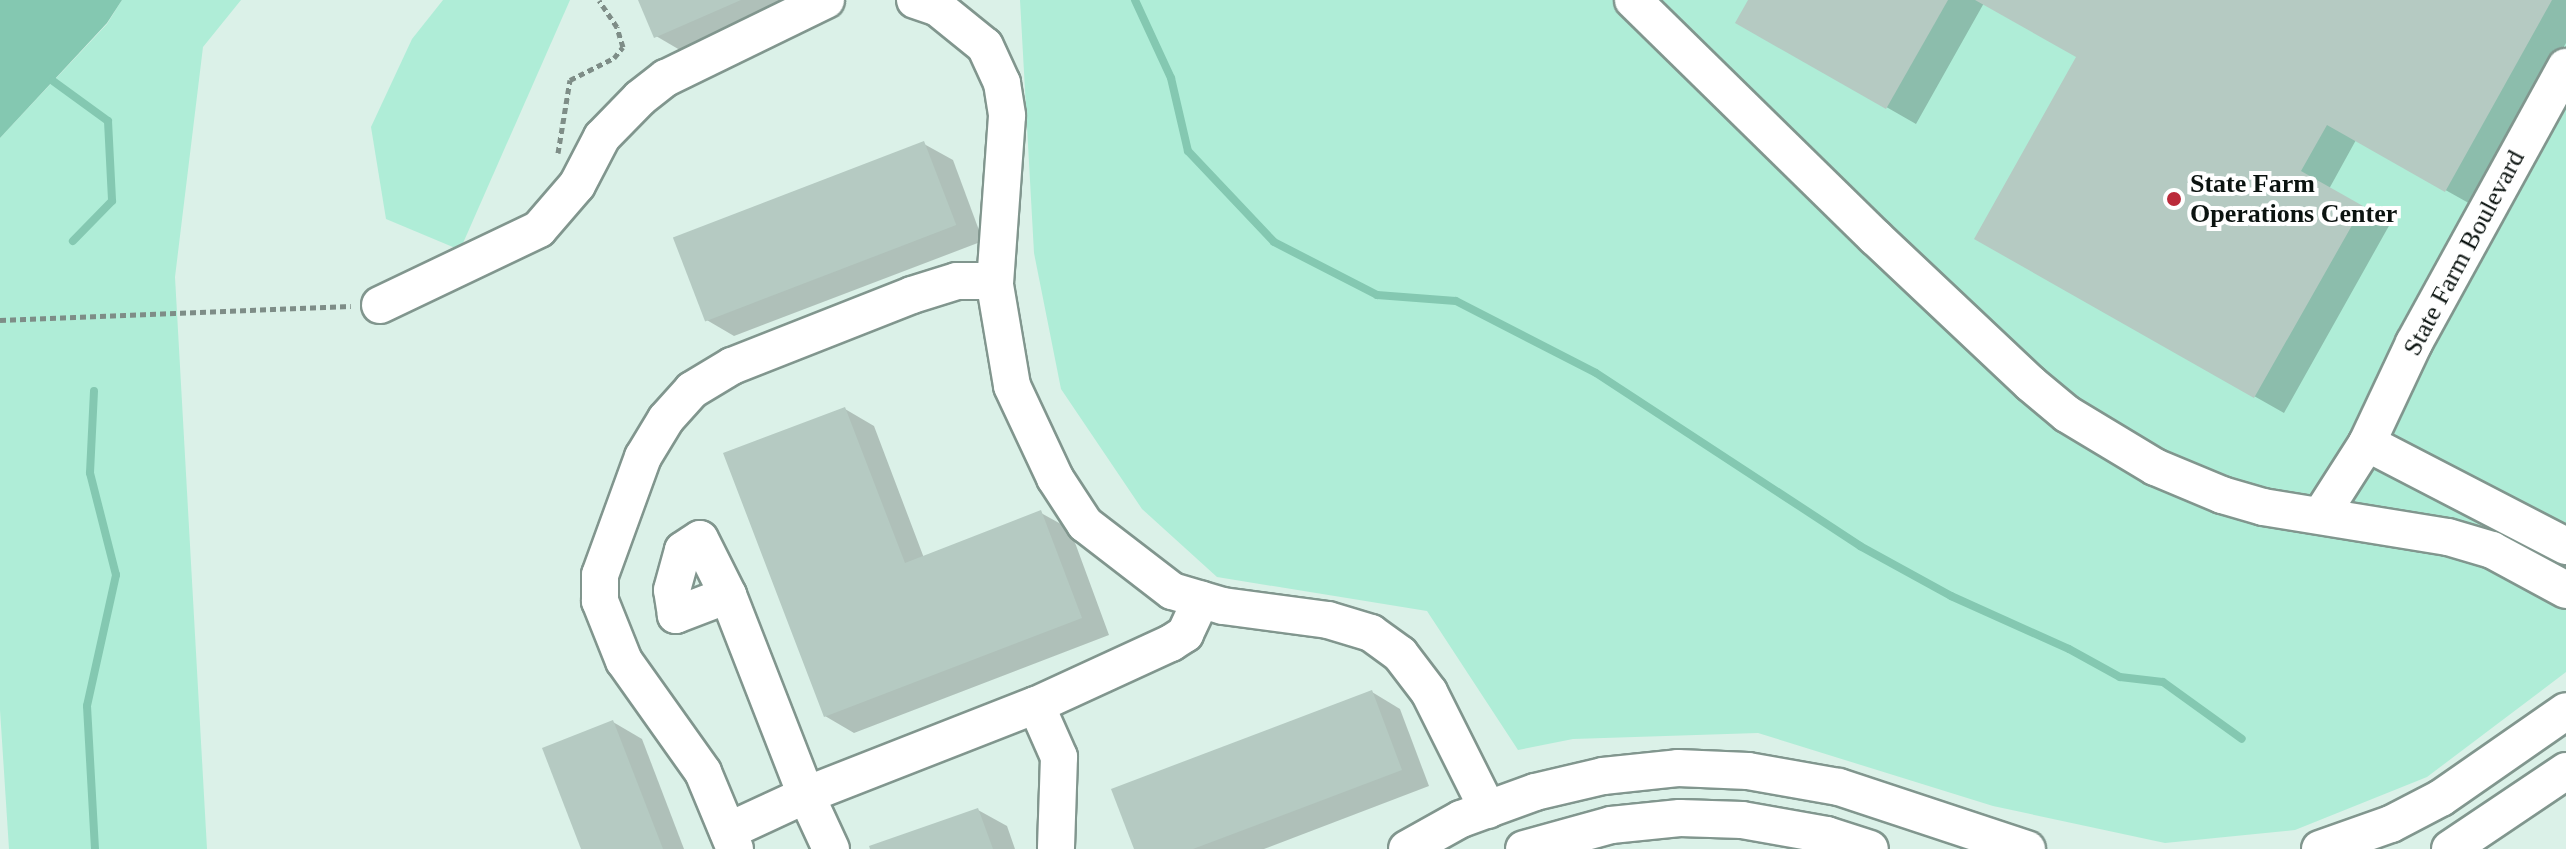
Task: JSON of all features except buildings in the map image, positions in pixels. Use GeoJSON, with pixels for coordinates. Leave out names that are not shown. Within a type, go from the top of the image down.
{"type":"FeatureCollection","features":[{"type":"Feature","properties":{"kind":"street"},"geometry":{"type":"LineString","coordinates":[[380,305],[539,229],[577,185],[602,137],[640,98],[666,78],[826,0]]}},
{"type":"Feature","properties":{"kind":"street"},"geometry":{"type":"LineString","coordinates":[[915,0],[938,8],[985,46],[1002,83],[1007,116],[995,281],[1012,386],[1055,478],[1085,524],[1134,565],[1172,591],[1223,606],[1328,620],[1371,633],[1400,654],[1429,692],[1488,810]]}},
{"type":"Feature","properties":{"kind":"street"},"geometry":{"type":"LineString","coordinates":[[1633,0],[1875,237],[2067,414],[2155,467],[2222,495],[2263,507],[2448,537],[2492,550],[2566,590]]}},
{"type":"Feature","properties":{"kind":"street","name":"State Farm Boulevard"},"geometry":{"type":"LineString","coordinates":[[2321,515],[2367,443],[2414,343],[2566,67]]}},
{"type":"Feature","properties":{"kind":"street"},"geometry":{"type":"LineString","coordinates":[[995,281],[957,281],[912,295],[732,366],[692,390],[666,419],[643,457],[600,575],[600,601],[624,661],[703,772],[732,840],[806,795],[1036,705],[1185,634],[1201,600]]}},
{"type":"Feature","properties":{"kind":"street"},"geometry":{"type":"LineString","coordinates":[[2367,443],[2566,546]]}},
{"type":"Feature","properties":{"kind":"street"},"geometry":{"type":"LineString","coordinates":[[728,595],[806,795],[831,849]]}},
{"type":"Feature","properties":{"kind":"street"},"geometry":{"type":"LineString","coordinates":[[1036,705],[1059,757],[1056,849]]}},
{"type":"Feature","properties":{"kind":"street"},"geometry":{"type":"LineString","coordinates":[[2320,849],[2391,824],[2441,798],[2566,711]]}},
{"type":"Feature","properties":{"kind":"street"},"geometry":{"type":"LineString","coordinates":[[1407,849],[1461,819],[1535,792],[1603,776],[1678,768],[1748,771],[1839,787],[2027,849]]}},
{"type":"Feature","properties":{"kind":"street"},"geometry":{"type":"LineString","coordinates":[[2450,849],[2566,771]]}},
{"type":"Feature","properties":{"kind":"street"},"geometry":{"type":"LineString","coordinates":[[1524,849],[1611,825],[1680,818],[1742,820],[1827,835],[1870,849]]}},
{"type":"Feature","properties":{"kind":"path"},"geometry":{"type":"LineString","coordinates":[[557,158],[570,80],[614,58],[623,47],[617,27],[599,0]]}},
{"type":"Feature","properties":{"kind":"path"},"geometry":{"type":"LineString","coordinates":[[0,320],[380,305]]}},
{"type":"Feature","properties":{"kind":"shaded area"},"geometry":{"type":"Polygon","coordinates":[[[0,0],[122,0],[107,23],[0,138],[0,0]]]}},
{"type":"Feature","properties":{"kind":"shaded area"},"geometry":{"type":"Polygon","coordinates":[[[122,0],[241,0],[203,47],[175,277],[207,849],[9,849],[0,710],[0,138],[107,24],[122,0]]]}},
{"type":"Feature","properties":{"kind":"shaded area"},"geometry":{"type":"Polygon","coordinates":[[[443,0],[570,0],[460,250],[386,219],[371,127],[412,39],[443,0]]]}},
{"type":"Feature","properties":{"kind":"shaded area"},"geometry":{"type":"Polygon","coordinates":[[[1020,0],[2566,0],[2566,672],[2427,777],[2295,830],[2165,843],[1993,806],[1758,733],[1573,739],[1518,750],[1427,611],[1217,577],[1142,509],[1061,389],[1034,253],[1020,0]]]}},
{"type":"Feature","properties":{"kind":"waterway"},"geometry":{"type":"LineString","coordinates":[[1135,0],[1171,78],[1188,151],[1274,242],[1377,295],[1456,301],[1596,373],[1860,546],[1951,596],[2069,649],[2120,677],[2163,682],[2242,739]]}},
{"type":"Feature","properties":{"kind":"waterway"},"geometry":{"type":"LineString","coordinates":[[53,81],[108,121],[112,201],[73,241]]}},
{"type":"Feature","properties":{"kind":"waterway"},"geometry":{"type":"LineString","coordinates":[[94,391],[90,473],[116,575],[87,706],[95,849]]}},
{"type":"Feature","properties":{"kind":"place","name":"State Farm Operations Center"},"geometry":{"type":"Point","coordinates":[2174,199]}}]}
